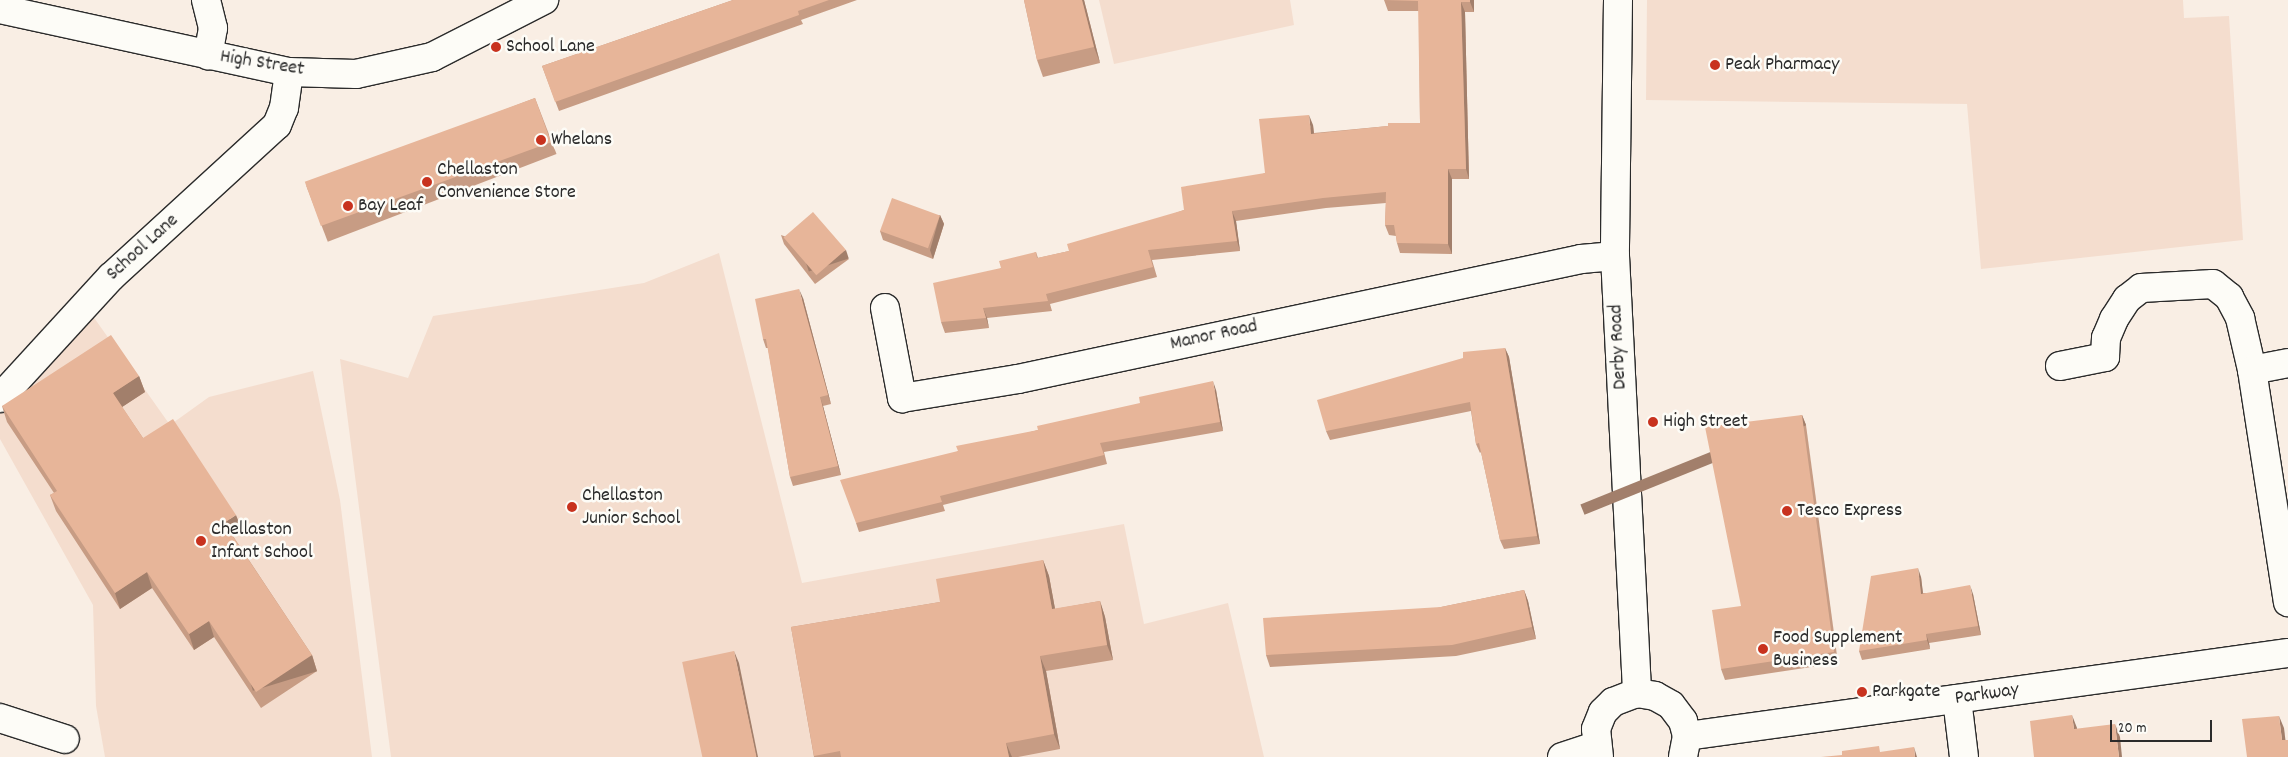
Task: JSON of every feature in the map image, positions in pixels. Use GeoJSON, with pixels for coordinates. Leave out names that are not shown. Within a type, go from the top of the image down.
{"type":"FeatureCollection","features":[{"type":"Feature","properties":{"kind":"street"},"geometry":{"type":"LineString","coordinates":[[206,0],[213,28],[208,56]]}},
{"type":"Feature","properties":{"kind":"street","name":"High Street"},"geometry":{"type":"LineString","coordinates":[[0,9],[208,56],[289,72],[356,74],[432,57],[544,0]]}},
{"type":"Feature","properties":{"kind":"street","name":"Derby Road"},"geometry":{"type":"LineString","coordinates":[[1618,0],[1615,256],[1637,693]]}},
{"type":"Feature","properties":{"kind":"street","name":"School Lane"},"geometry":{"type":"LineString","coordinates":[[0,398],[111,277],[277,125],[284,108],[289,72]]}},
{"type":"Feature","properties":{"kind":"street","name":"Manor Road"},"geometry":{"type":"LineString","coordinates":[[885,308],[902,398],[1018,379],[1581,259],[1615,256]]}},
{"type":"Feature","properties":{"kind":"street"},"geometry":{"type":"LineString","coordinates":[[2060,366],[2105,357],[2106,338],[2114,320],[2127,299],[2141,288],[2192,283],[2213,284],[2229,297],[2240,318],[2252,370],[2288,602]]}},
{"type":"Feature","properties":{"kind":"street"},"geometry":{"type":"LineString","coordinates":[[2252,370],[2288,363]]}},
{"type":"Feature","properties":{"kind":"street","name":"Parkway"},"geometry":{"type":"LineString","coordinates":[[1685,747],[1957,699],[2288,653]]}},
{"type":"Feature","properties":{"kind":"street"},"geometry":{"type":"LineString","coordinates":[[1562,757],[1597,752],[1596,730],[1603,712],[1614,702],[1637,693],[1655,696],[1671,705],[1683,721],[1685,747]]}},
{"type":"Feature","properties":{"kind":"street"},"geometry":{"type":"LineString","coordinates":[[1957,699],[1964,757]]}},
{"type":"Feature","properties":{"kind":"street"},"geometry":{"type":"LineString","coordinates":[[0,718],[65,739]]}},
{"type":"Feature","properties":{"kind":"shaded area"},"geometry":{"type":"Polygon","coordinates":[[[1099,0],[1290,0],[1294,25],[1114,64],[1099,0]]]}},
{"type":"Feature","properties":{"kind":"shaded area"},"geometry":{"type":"Polygon","coordinates":[[[1647,0],[2183,0],[2184,18],[2229,16],[2243,240],[1981,269],[1967,104],[1646,100],[1647,0]]]}},
{"type":"Feature","properties":{"kind":"shaded area","name":"Chellaston Junior School"},"geometry":{"type":"Polygon","coordinates":[[[719,253],[802,583],[1124,524],[1144,624],[1228,603],[1264,757],[391,757],[340,359],[408,378],[433,316],[644,283],[719,253]]]}},
{"type":"Feature","properties":{"kind":"shaded area","name":"Chellaston Infant School"},"geometry":{"type":"Polygon","coordinates":[[[90,312],[170,425],[209,397],[313,371],[340,500],[372,757],[105,757],[96,706],[93,605],[0,439],[0,414],[90,312]]]}},
{"type":"Feature","properties":{"kind":"building"},"geometry":{"type":"Polygon","coordinates":[[[733,0],[829,0],[798,11],[799,15],[555,102],[542,66],[733,0]]]}},
{"type":"Feature","properties":{"kind":"building"},"geometry":{"type":"Polygon","coordinates":[[[1024,0],[1082,0],[1094,47],[1037,60],[1024,0]]]}},
{"type":"Feature","properties":{"kind":"building"},"geometry":{"type":"Polygon","coordinates":[[[1384,0],[1470,0],[1470,2],[1461,2],[1466,169],[1448,169],[1448,244],[1397,243],[1394,225],[1385,225],[1386,192],[1323,198],[1232,211],[1237,241],[1148,250],[1153,267],[1046,294],[1048,301],[983,308],[986,318],[941,322],[933,283],[1001,268],[999,261],[1036,252],[1037,258],[1069,251],[1067,244],[1184,210],[1181,187],[1265,173],[1259,119],[1309,115],[1311,134],[1388,126],[1388,123],[1420,123],[1418,1],[1384,0]]]}},
{"type":"Feature","properties":{"kind":"building"},"geometry":{"type":"Polygon","coordinates":[[[535,98],[551,142],[321,226],[305,182],[535,98]]]}},
{"type":"Feature","properties":{"kind":"building"},"geometry":{"type":"Polygon","coordinates":[[[892,198],[940,215],[928,248],[880,231],[892,198]]]}},
{"type":"Feature","properties":{"kind":"building"},"geometry":{"type":"Polygon","coordinates":[[[813,212],[846,250],[816,275],[784,238],[813,212]]]}},
{"type":"Feature","properties":{"kind":"building"},"geometry":{"type":"Polygon","coordinates":[[[799,289],[828,395],[820,397],[838,466],[790,477],[766,339],[763,339],[755,299],[799,289]]]}},
{"type":"Feature","properties":{"kind":"building"},"geometry":{"type":"Polygon","coordinates":[[[111,335],[139,376],[113,393],[143,438],[173,419],[236,515],[224,523],[312,655],[256,692],[209,621],[189,634],[147,572],[115,593],[50,495],[57,491],[2,406],[111,335]]]}},
{"type":"Feature","properties":{"kind":"building"},"geometry":{"type":"Polygon","coordinates":[[[1505,348],[1537,536],[1500,540],[1479,443],[1476,444],[1470,402],[1326,431],[1317,400],[1463,358],[1463,352],[1505,348]]]}},
{"type":"Feature","properties":{"kind":"building"},"geometry":{"type":"Polygon","coordinates":[[[1213,381],[1220,422],[1100,443],[1104,455],[940,496],[942,502],[856,523],[840,480],[958,451],[956,446],[1038,430],[1037,426],[1140,403],[1139,397],[1213,381]]]}},
{"type":"Feature","properties":{"kind":"building"},"geometry":{"type":"Polygon","coordinates":[[[1802,415],[1834,652],[1721,669],[1712,610],[1741,606],[1705,427],[1802,415]]]}},
{"type":"Feature","properties":{"kind":"building"},"geometry":{"type":"Polygon","coordinates":[[[1043,560],[1052,609],[1100,601],[1107,645],[1040,656],[1054,734],[1006,743],[1009,757],[841,757],[840,751],[814,756],[791,627],[940,602],[936,579],[1043,560]]]}},
{"type":"Feature","properties":{"kind":"building"},"geometry":{"type":"Polygon","coordinates":[[[1918,568],[1921,594],[1970,585],[1978,626],[1926,634],[1927,640],[1859,651],[1871,576],[1918,568]]]}},
{"type":"Feature","properties":{"kind":"building"},"geometry":{"type":"Polygon","coordinates":[[[1524,590],[1532,627],[1452,645],[1266,655],[1263,618],[1441,607],[1524,590]]]}},
{"type":"Feature","properties":{"kind":"building"},"geometry":{"type":"Polygon","coordinates":[[[734,651],[756,757],[702,757],[682,662],[734,651]]]}},
{"type":"Feature","properties":{"kind":"building"},"geometry":{"type":"Polygon","coordinates":[[[2072,715],[2074,729],[2115,724],[2119,757],[2034,757],[2030,721],[2072,715]]]}},
{"type":"Feature","properties":{"kind":"building"},"geometry":{"type":"Polygon","coordinates":[[[2279,716],[2282,740],[2288,740],[2288,757],[2247,757],[2242,719],[2279,716]]]}},
{"type":"Feature","properties":{"kind":"building"},"geometry":{"type":"Polygon","coordinates":[[[1879,746],[1880,752],[1914,747],[1915,757],[1821,757],[1842,755],[1842,751],[1879,746]]]}},
{"type":"Feature","properties":{"kind":"place","name":"School Lane"},"geometry":{"type":"Point","coordinates":[496,47]}},
{"type":"Feature","properties":{"kind":"place","name":"Peak Pharmacy"},"geometry":{"type":"Point","coordinates":[1715,65]}},
{"type":"Feature","properties":{"kind":"place","name":"Whelans"},"geometry":{"type":"Point","coordinates":[541,140]}},
{"type":"Feature","properties":{"kind":"place","name":"Chellaston Convenience Store"},"geometry":{"type":"Point","coordinates":[427,182]}},
{"type":"Feature","properties":{"kind":"place","name":"Bay Leaf"},"geometry":{"type":"Point","coordinates":[348,206]}},
{"type":"Feature","properties":{"kind":"place","name":"High Street"},"geometry":{"type":"Point","coordinates":[1653,422]}},
{"type":"Feature","properties":{"kind":"place","name":"Chellaston Junior School"},"geometry":{"type":"Point","coordinates":[572,507]}},
{"type":"Feature","properties":{"kind":"place","name":"Tesco Express"},"geometry":{"type":"Point","coordinates":[1787,511]}},
{"type":"Feature","properties":{"kind":"place","name":"Chellaston Infant School"},"geometry":{"type":"Point","coordinates":[201,541]}},
{"type":"Feature","properties":{"kind":"place","name":"Food Supplement Business"},"geometry":{"type":"Point","coordinates":[1763,649]}},
{"type":"Feature","properties":{"kind":"place","name":"Parkgate"},"geometry":{"type":"Point","coordinates":[1862,692]}}]}
